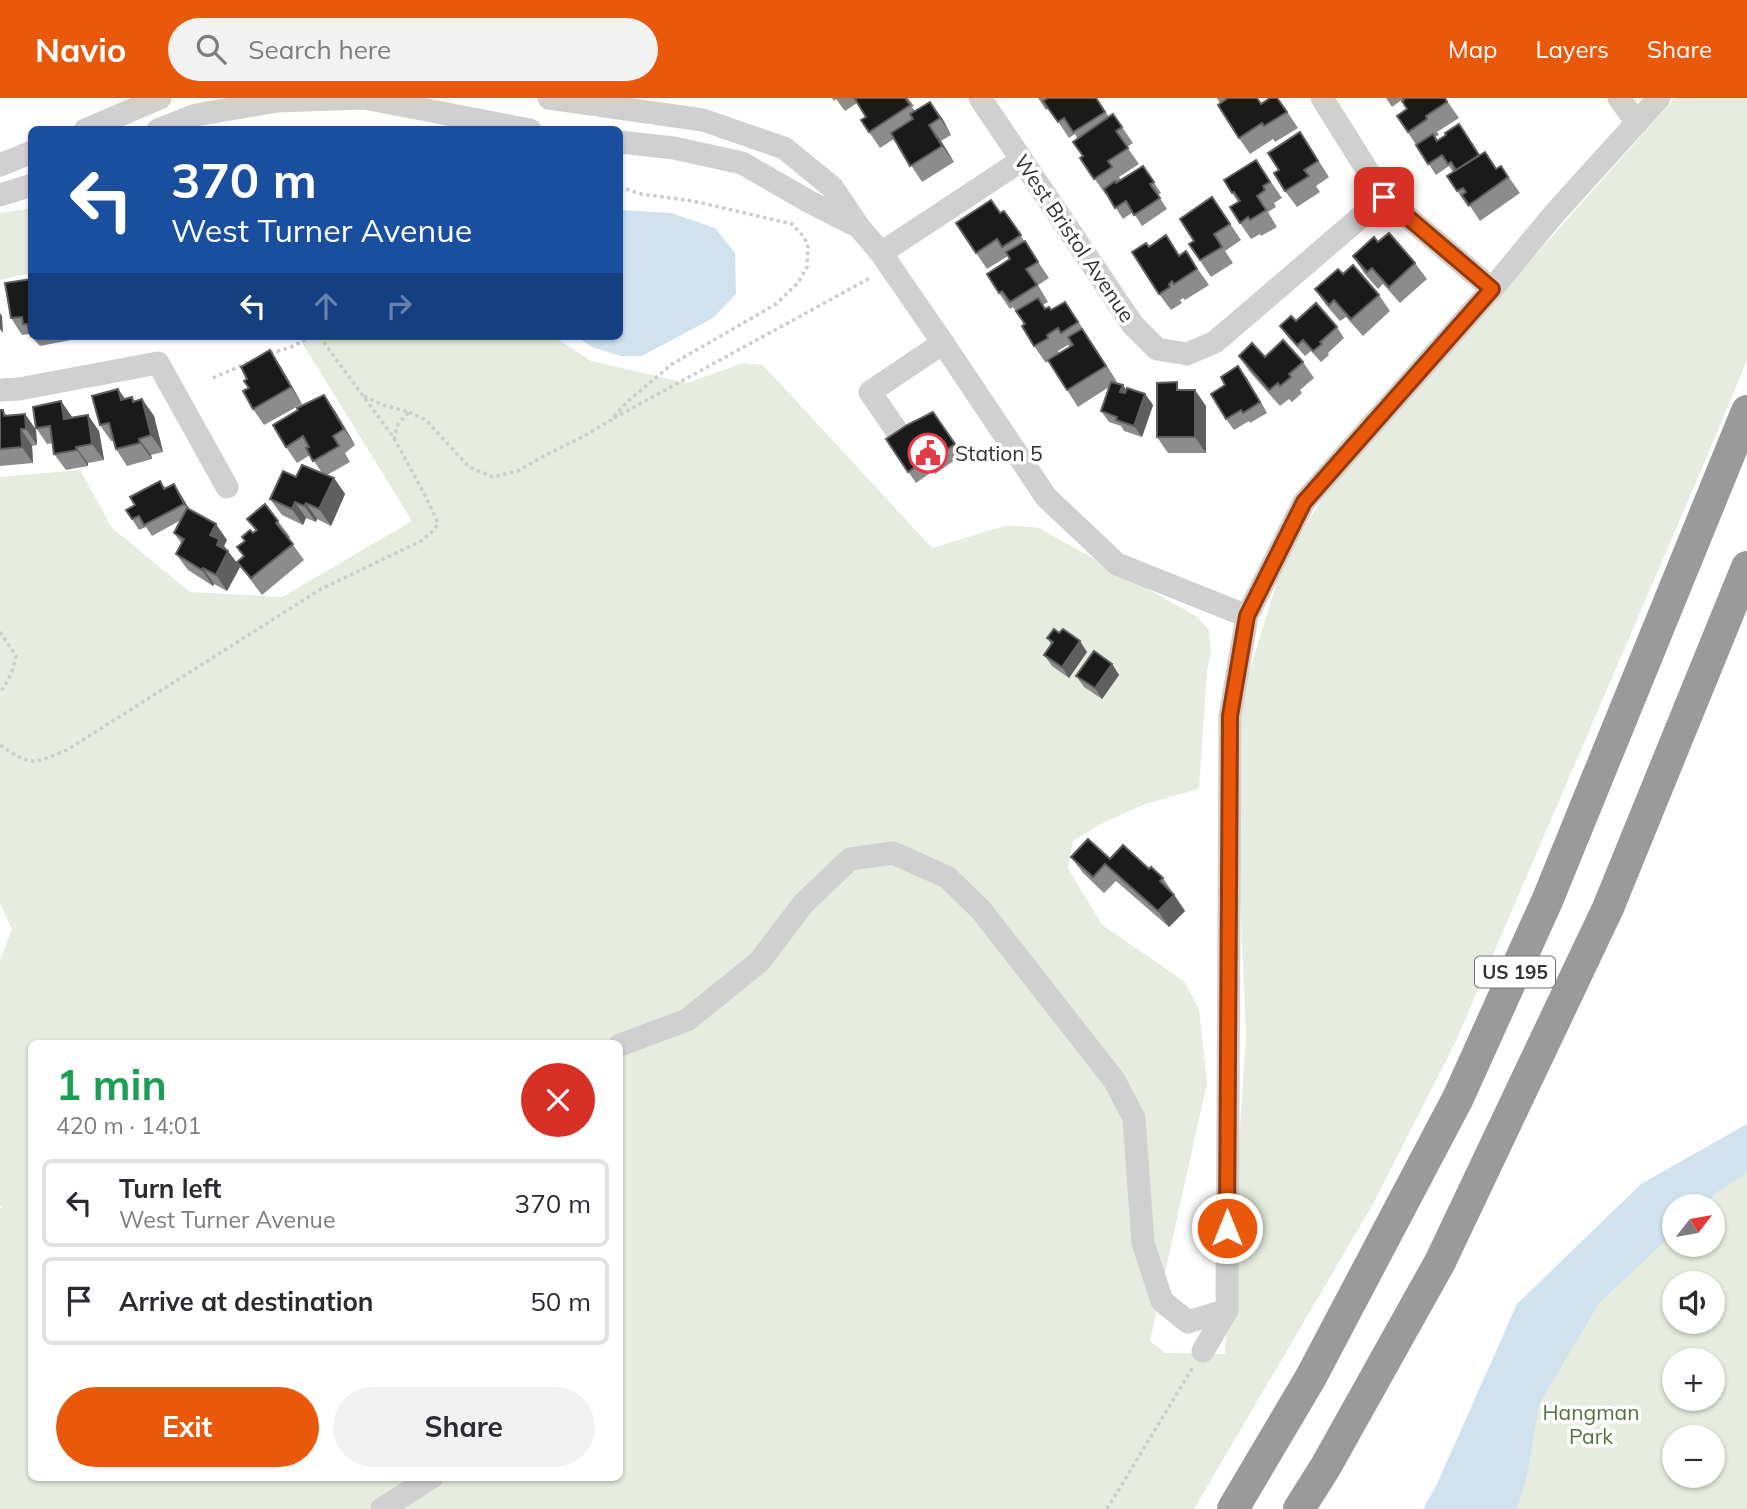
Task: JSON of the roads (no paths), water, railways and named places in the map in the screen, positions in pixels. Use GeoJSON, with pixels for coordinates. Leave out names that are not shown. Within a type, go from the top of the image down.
{"type":"FeatureCollection","features":[{"type":"Feature","properties":{"kind":"highway","name":"US 195"},"geometry":{"type":"LineString","coordinates":[[1233,1509],[1311,1377],[1458,1098],[1546,901],[1747,411]]}},
{"type":"Feature","properties":{"kind":"highway","name":"US 195"},"geometry":{"type":"LineString","coordinates":[[1299,1509],[1326,1466],[1452,1237],[1608,908],[1747,567]]}},
{"type":"Feature","properties":{"kind":"street"},"geometry":{"type":"LineString","coordinates":[[94,126],[160,98]]}},
{"type":"Feature","properties":{"kind":"street"},"geometry":{"type":"LineString","coordinates":[[168,126],[196,115],[277,101],[364,98],[509,126]]}},
{"type":"Feature","properties":{"kind":"street"},"geometry":{"type":"LineString","coordinates":[[549,98],[703,120],[784,148],[832,187],[943,342],[1046,497],[1117,564],[1247,616]]}},
{"type":"Feature","properties":{"kind":"street","name":"West Bristol Avenue"},"geometry":{"type":"LineString","coordinates":[[980,98],[1133,325],[1157,349],[1187,354],[1215,342],[1384,197]]}},
{"type":"Feature","properties":{"kind":"street"},"geometry":{"type":"LineString","coordinates":[[1322,98],[1384,197],[1492,289]]}},
{"type":"Feature","properties":{"kind":"street"},"geometry":{"type":"LineString","coordinates":[[1619,98],[1637,123]]}},
{"type":"Feature","properties":{"kind":"street"},"geometry":{"type":"LineString","coordinates":[[1203,1351],[1227,1310],[1230,716],[1247,616],[1304,502],[1659,98]]}},
{"type":"Feature","properties":{"kind":"street"},"geometry":{"type":"LineString","coordinates":[[623,142],[674,149],[742,163],[859,227]]}},
{"type":"Feature","properties":{"kind":"street"},"geometry":{"type":"LineString","coordinates":[[0,165],[28,154]]}},
{"type":"Feature","properties":{"kind":"street"},"geometry":{"type":"LineString","coordinates":[[881,253],[1022,160]]}},
{"type":"Feature","properties":{"kind":"street"},"geometry":{"type":"LineString","coordinates":[[0,195],[28,186]]}},
{"type":"Feature","properties":{"kind":"street"},"geometry":{"type":"LineString","coordinates":[[905,443],[870,392],[943,342]]}},
{"type":"Feature","properties":{"kind":"street"},"geometry":{"type":"LineString","coordinates":[[0,390],[19,389],[158,363],[227,487]]}},
{"type":"Feature","properties":{"kind":"street"},"geometry":{"type":"LineString","coordinates":[[623,1044],[687,1020],[759,962],[803,904],[850,859],[893,853],[947,877],[981,910],[1114,1080],[1134,1118],[1143,1243],[1162,1301],[1188,1322],[1227,1310]]}},
{"type":"Feature","properties":{"kind":"street"},"geometry":{"type":"LineString","coordinates":[[382,1509],[426,1481]]}},
{"type":"Feature","properties":{"kind":"water"},"geometry":{"type":"Polygon","coordinates":[[[623,210],[671,213],[715,228],[735,253],[736,294],[713,318],[642,356],[621,356],[592,347],[582,340],[623,340],[623,210]]]}},
{"type":"Feature","properties":{"kind":"water"},"geometry":{"type":"Polygon","coordinates":[[[1747,1124],[1747,1173],[1715,1194],[1662,1194],[1662,1244],[1599,1303],[1539,1404],[1527,1476],[1517,1509],[1423,1509],[1437,1484],[1517,1304],[1641,1184],[1747,1124]]]}},
{"type":"Feature","properties":{"kind":"place","name":"Station 5"},"geometry":{"type":"Point","coordinates":[928,453]}},
{"type":"Feature","properties":{"kind":"park label","name":"Hangman Park"},"geometry":{"type":"Point","coordinates":[1591,1424]}}]}
